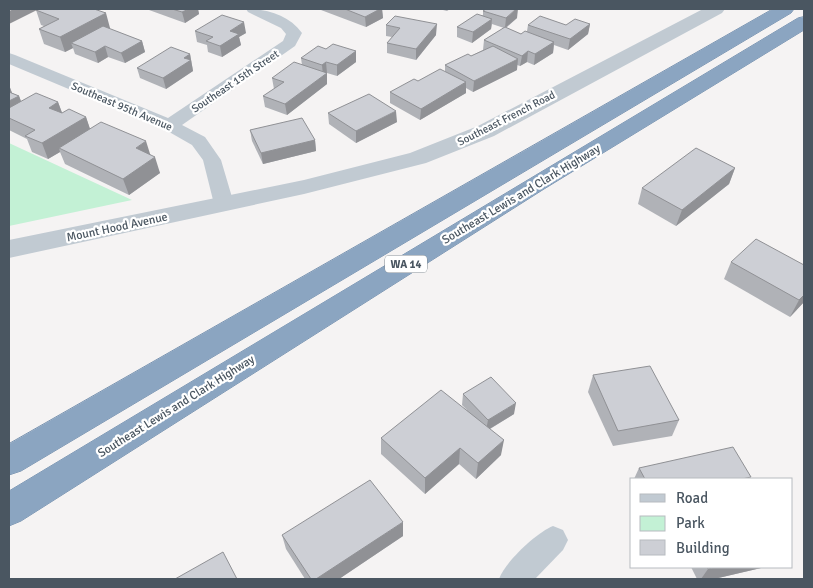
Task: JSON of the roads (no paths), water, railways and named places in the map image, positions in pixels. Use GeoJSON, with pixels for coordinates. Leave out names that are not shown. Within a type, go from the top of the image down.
{"type":"FeatureCollection","features":[{"type":"Feature","properties":{"kind":"highway","name":"WA 14"},"geometry":{"type":"LineString","coordinates":[[9,461],[786,9]]}},
{"type":"Feature","properties":{"kind":"highway","name":"Southeast Lewis and Clark Highway"},"geometry":{"type":"LineString","coordinates":[[9,510],[536,184],[804,22]]}},
{"type":"Feature","properties":{"kind":"street","name":"Southeast 15th Street"},"geometry":{"type":"LineString","coordinates":[[170,125],[290,43],[294,33],[286,25],[253,9]]}},
{"type":"Feature","properties":{"kind":"street","name":"Southeast French Road"},"geometry":{"type":"LineString","coordinates":[[224,204],[384,168],[451,146],[486,131],[716,9]]}},
{"type":"Feature","properties":{"kind":"street","name":"Southeast 95th Avenue"},"geometry":{"type":"LineString","coordinates":[[9,58],[170,125],[199,142],[212,160],[224,204]]}},
{"type":"Feature","properties":{"kind":"street","name":"Mount Hood Avenue"},"geometry":{"type":"LineString","coordinates":[[9,250],[224,204]]}},
{"type":"Feature","properties":{"kind":"street"},"geometry":{"type":"LineString","coordinates":[[514,579],[553,540]]}}]}
